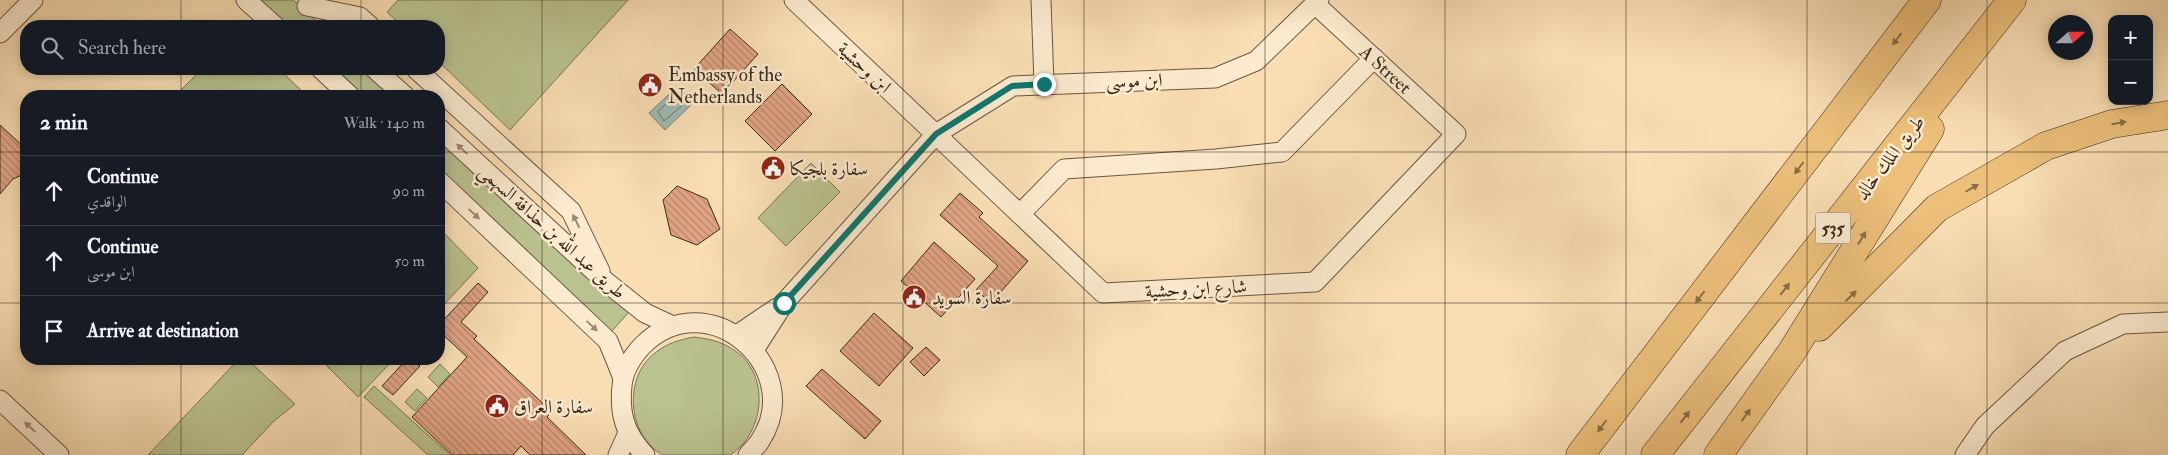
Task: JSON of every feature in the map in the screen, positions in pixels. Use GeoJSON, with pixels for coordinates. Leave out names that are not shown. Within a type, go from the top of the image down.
{"type":"FeatureCollection","features":[{"type":"Feature","properties":{"kind":"highway"},"geometry":{"type":"LineString","coordinates":[[1580,455],[1927,0]]}},
{"type":"Feature","properties":{"kind":"highway"},"geometry":{"type":"LineString","coordinates":[[1718,455],[1790,353],[2007,6]]}},
{"type":"Feature","properties":{"kind":"highway","name":"طريق الملك خالد"},"geometry":{"type":"LineString","coordinates":[[1655,455],[2007,6]]}},
{"type":"Feature","properties":{"kind":"highway"},"geometry":{"type":"LineString","coordinates":[[1790,353],[1854,293],[1937,208],[2046,146],[2112,124],[2168,114]]}},
{"type":"Feature","properties":{"kind":"street"},"geometry":{"type":"LineString","coordinates":[[0,33],[33,0]]}},
{"type":"Feature","properties":{"kind":"street"},"geometry":{"type":"LineString","coordinates":[[246,0],[268,20]]}},
{"type":"Feature","properties":{"kind":"street","name":"ابن وحشية"},"geometry":{"type":"LineString","coordinates":[[794,0],[936,134]]}},
{"type":"Feature","properties":{"kind":"street"},"geometry":{"type":"LineString","coordinates":[[1041,0],[1044,84]]}},
{"type":"Feature","properties":{"kind":"street","name":"ابن موسى"},"geometry":{"type":"LineString","coordinates":[[784,303],[936,134],[1012,86],[1215,78],[1256,61],[1317,2]]}},
{"type":"Feature","properties":{"kind":"street","name":"A Street"},"geometry":{"type":"LineString","coordinates":[[1317,2],[1456,134]]}},
{"type":"Feature","properties":{"kind":"street"},"geometry":{"type":"LineString","coordinates":[[303,3],[322,20]]}},
{"type":"Feature","properties":{"kind":"street"},"geometry":{"type":"LineString","coordinates":[[303,3],[360,17],[363,20]]}},
{"type":"Feature","properties":{"kind":"street"},"geometry":{"type":"LineString","coordinates":[[1020,214],[1064,169],[1216,159],[1282,152],[1374,58]]}},
{"type":"Feature","properties":{"kind":"street"},"geometry":{"type":"LineString","coordinates":[[327,75],[343,90]]}},
{"type":"Feature","properties":{"kind":"street"},"geometry":{"type":"LineString","coordinates":[[382,75],[398,90]]}},
{"type":"Feature","properties":{"kind":"street"},"geometry":{"type":"LineString","coordinates":[[423,75],[439,90]]}},
{"type":"Feature","properties":{"kind":"street"},"geometry":{"type":"LineString","coordinates":[[445,96],[571,211],[605,281]]}},
{"type":"Feature","properties":{"kind":"street","name":"طريق عبد الله بن حذافة السهمي"},"geometry":{"type":"LineString","coordinates":[[445,134],[605,281],[645,312],[673,326]]}},
{"type":"Feature","properties":{"kind":"street","name":"شارع ابن وحشية"},"geometry":{"type":"LineString","coordinates":[[936,134],[1103,293],[1315,282],[1456,134]]}},
{"type":"Feature","properties":{"kind":"street"},"geometry":{"type":"LineString","coordinates":[[445,187],[608,341],[623,378]]}},
{"type":"Feature","properties":{"kind":"street"},"geometry":{"type":"LineString","coordinates":[[738,335],[784,303]]}},
{"type":"Feature","properties":{"kind":"street"},"geometry":{"type":"LineString","coordinates":[[754,350],[784,303]]}},
{"type":"Feature","properties":{"kind":"street"},"geometry":{"type":"LineString","coordinates":[[1965,455],[1985,426],[2065,351],[2123,324],[2168,322]]}},
{"type":"Feature","properties":{"kind":"street"},"geometry":{"type":"LineString","coordinates":[[645,455],[628,433],[620,406],[623,378],[633,355],[651,338],[673,326],[695,323],[717,326],[738,335],[754,350],[767,371],[772,394],[770,418],[760,440],[748,455]]}},
{"type":"Feature","properties":{"kind":"street"},"geometry":{"type":"LineString","coordinates":[[0,400],[59,455]]}},
{"type":"Feature","properties":{"kind":"street"},"geometry":{"type":"LineString","coordinates":[[618,455],[628,433]]}},
{"type":"Feature","properties":{"kind":"green space"},"geometry":{"type":"Polygon","coordinates":[[[258,0],[293,0],[315,20],[280,20],[258,0]]]}},
{"type":"Feature","properties":{"kind":"green space"},"geometry":{"type":"Polygon","coordinates":[[[398,0],[628,0],[510,130],[445,68],[445,20],[396,20],[387,12],[398,0]]]}},
{"type":"Feature","properties":{"kind":"green space"},"geometry":{"type":"Polygon","coordinates":[[[196,75],[285,75],[301,90],[181,90],[196,75]]]}},
{"type":"Feature","properties":{"kind":"green space"},"geometry":{"type":"Polygon","coordinates":[[[337,75],[374,75],[390,90],[354,90],[337,75]]]}},
{"type":"Feature","properties":{"kind":"green space"},"geometry":{"type":"Polygon","coordinates":[[[445,141],[629,312],[611,332],[445,178],[445,141]]]}},
{"type":"Feature","properties":{"kind":"green space"},"geometry":{"type":"Polygon","coordinates":[[[811,163],[840,192],[786,246],[758,218],[811,163]]]}},
{"type":"Feature","properties":{"kind":"green space"},"geometry":{"type":"Polygon","coordinates":[[[445,234],[478,268],[445,304],[445,234]]]}},
{"type":"Feature","properties":{"kind":"green space"},"geometry":{"type":"Polygon","coordinates":[[[694,337],[715,341],[734,350],[746,360],[754,373],[759,403],[756,418],[751,433],[742,445],[730,455],[663,455],[651,446],[642,434],[636,421],[634,391],[638,376],[645,363],[655,353],[669,344],[694,337]]]}},
{"type":"Feature","properties":{"kind":"green space"},"geometry":{"type":"Polygon","coordinates":[[[233,365],[253,365],[295,404],[273,422],[242,455],[148,455],[233,365]]]}},
{"type":"Feature","properties":{"kind":"green space"},"geometry":{"type":"Polygon","coordinates":[[[326,365],[388,365],[358,397],[326,365]]]}},
{"type":"Feature","properties":{"kind":"green space"},"geometry":{"type":"Polygon","coordinates":[[[439,365],[450,374],[438,387],[428,377],[439,365]]]}},
{"type":"Feature","properties":{"kind":"green space"},"geometry":{"type":"Polygon","coordinates":[[[374,386],[450,455],[428,455],[364,397],[374,386]]]}},
{"type":"Feature","properties":{"kind":"green space"},"geometry":{"type":"Polygon","coordinates":[[[417,389],[427,398],[415,411],[405,402],[417,389]]]}},
{"type":"Feature","properties":{"kind":"water"},"geometry":{"type":"Polygon","coordinates":[[[678,86],[694,102],[665,130],[649,113],[678,86]]]}},
{"type":"Feature","properties":{"kind":"building"},"geometry":{"type":"Polygon","coordinates":[[[730,29],[758,54],[722,94],[694,69],[730,29]]]}},
{"type":"Feature","properties":{"kind":"building"},"geometry":{"type":"Polygon","coordinates":[[[782,84],[812,114],[775,151],[745,121],[782,84]]]}},
{"type":"Feature","properties":{"kind":"building"},"geometry":{"type":"Polygon","coordinates":[[[0,125],[20,143],[20,176],[13,179],[0,194],[0,125]]]}},
{"type":"Feature","properties":{"kind":"building"},"geometry":{"type":"Polygon","coordinates":[[[677,186],[707,199],[720,229],[697,245],[671,235],[663,200],[677,186]]]}},
{"type":"Feature","properties":{"kind":"building"},"geometry":{"type":"Polygon","coordinates":[[[960,193],[983,213],[979,217],[1028,261],[991,303],[976,290],[998,266],[940,215],[960,193]]]}},
{"type":"Feature","properties":{"kind":"building"},"geometry":{"type":"Polygon","coordinates":[[[934,242],[975,279],[941,317],[901,281],[934,242]]]}},
{"type":"Feature","properties":{"kind":"building"},"geometry":{"type":"Polygon","coordinates":[[[478,283],[488,292],[461,322],[477,336],[474,339],[552,412],[547,417],[586,455],[530,455],[521,446],[513,455],[452,455],[412,417],[467,357],[445,337],[445,319],[478,283]]]}},
{"type":"Feature","properties":{"kind":"building"},"geometry":{"type":"Polygon","coordinates":[[[874,313],[913,348],[879,386],[840,351],[874,313]]]}},
{"type":"Feature","properties":{"kind":"building"},"geometry":{"type":"Polygon","coordinates":[[[926,347],[940,360],[924,376],[910,362],[926,347]]]}},
{"type":"Feature","properties":{"kind":"building"},"geometry":{"type":"Polygon","coordinates":[[[401,365],[420,366],[393,395],[382,386],[401,365]]]}},
{"type":"Feature","properties":{"kind":"building"},"geometry":{"type":"Polygon","coordinates":[[[822,369],[881,421],[865,439],[806,386],[822,369]]]}},
{"type":"Feature","properties":{"kind":"place","name":"Embassy of the Netherlands"},"geometry":{"type":"Point","coordinates":[650,85]}},
{"type":"Feature","properties":{"kind":"place","name":"سفارة بلجيكا"},"geometry":{"type":"Point","coordinates":[773,168]}},
{"type":"Feature","properties":{"kind":"place","name":"سفارة السويد"},"geometry":{"type":"Point","coordinates":[914,297]}},
{"type":"Feature","properties":{"kind":"place","name":"سفارة العراق"},"geometry":{"type":"Point","coordinates":[497,406]}},
{"type":"Feature","properties":{"kind":"route"},"geometry":{"type":"LineString","coordinates":[[784,303],[936,134],[1012,86],[1044,84]]}}]}
